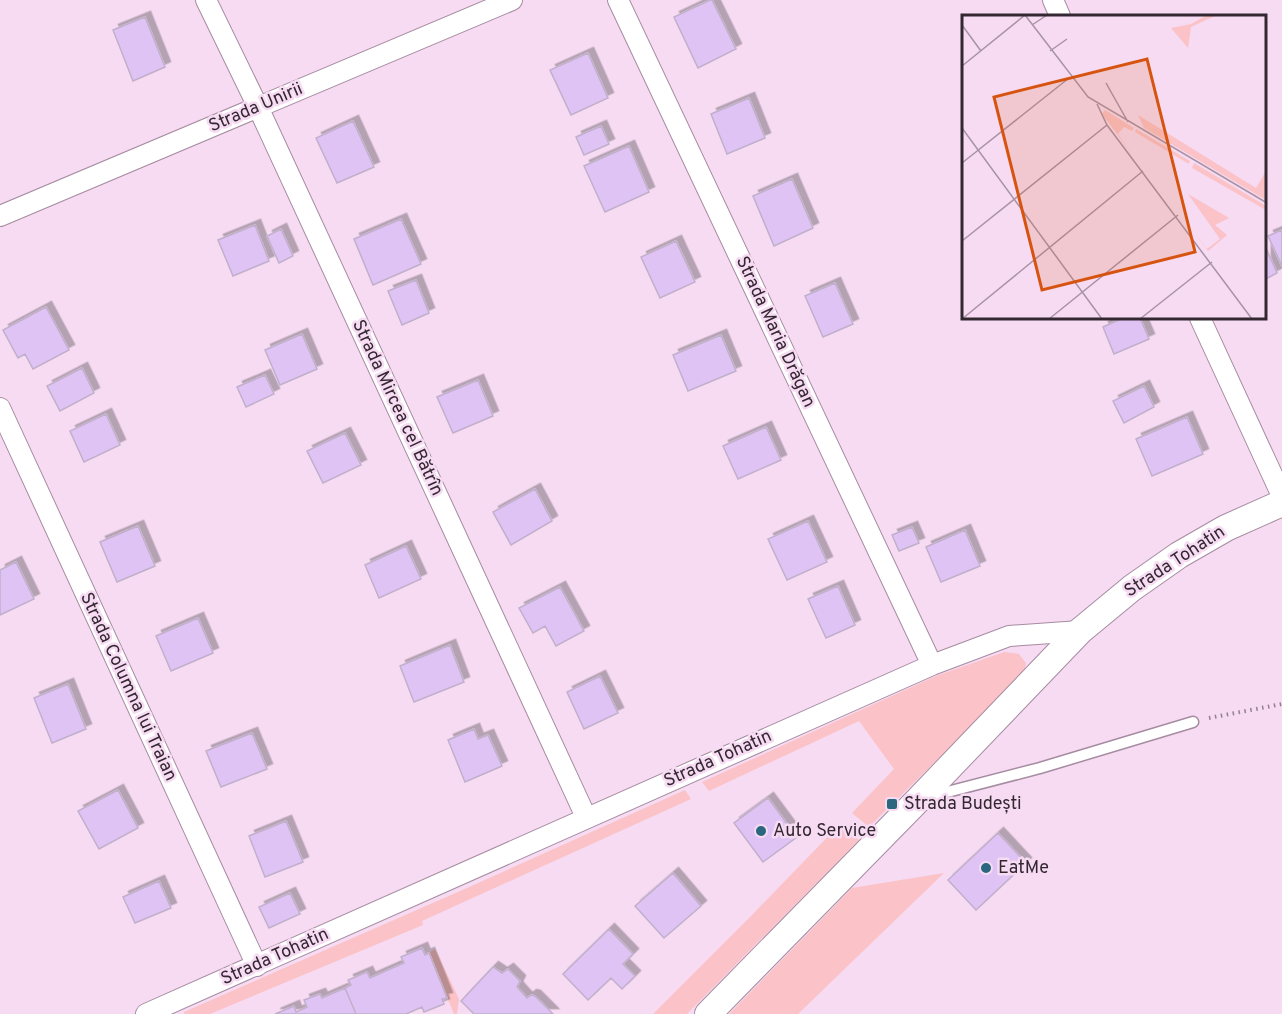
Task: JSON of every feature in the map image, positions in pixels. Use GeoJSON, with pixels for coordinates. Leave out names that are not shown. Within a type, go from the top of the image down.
{"type":"FeatureCollection","features":[{"type":"Feature","properties":{"kind":"street","name":"Strada Mircea cel Bătrîn"},"geometry":{"type":"LineString","coordinates":[[206,0],[258,107],[586,817]]}},
{"type":"Feature","properties":{"kind":"street","name":"Strada Unirii"},"geometry":{"type":"LineString","coordinates":[[0,216],[512,0]]}},
{"type":"Feature","properties":{"kind":"street","name":"Strada Maria Drăgan"},"geometry":{"type":"LineString","coordinates":[[618,0],[932,665]]}},
{"type":"Feature","properties":{"kind":"street"},"geometry":{"type":"LineString","coordinates":[[1053,0],[1060,15]]}},
{"type":"Feature","properties":{"kind":"street"},"geometry":{"type":"LineString","coordinates":[[1201,320],[1282,496]]}},
{"type":"Feature","properties":{"kind":"street","name":"Strada Columna lui Traian"},"geometry":{"type":"LineString","coordinates":[[0,408],[257,966]]}},
{"type":"Feature","properties":{"kind":"street","name":"Strada Tohatin"},"geometry":{"type":"LineString","coordinates":[[146,1014],[932,665],[1009,636],[1080,631],[1132,588],[1179,555],[1226,528],[1282,503]]}},
{"type":"Feature","properties":{"kind":"street"},"geometry":{"type":"LineString","coordinates":[[708,1014],[1080,631]]}},
{"type":"Feature","properties":{"kind":"lane"},"geometry":{"type":"LineString","coordinates":[[918,800],[1040,768],[1193,722]]}},
{"type":"Feature","properties":{"kind":"path"},"geometry":{"type":"LineString","coordinates":[[1193,722],[1282,704]]}},
{"type":"Feature","properties":{"kind":"shaded area"},"geometry":{"type":"Polygon","coordinates":[[[1004,652],[1019,654],[1026,663],[1024,674],[869,827],[852,813],[894,769],[859,721],[709,791],[702,782],[936,676],[1004,652]]]}},
{"type":"Feature","properties":{"kind":"shaded area"},"geometry":{"type":"Polygon","coordinates":[[[685,790],[691,799],[422,921],[423,925],[210,1014],[184,1014],[184,1012],[685,790]]]}},
{"type":"Feature","properties":{"kind":"shaded area"},"geometry":{"type":"Polygon","coordinates":[[[840,824],[859,840],[687,1014],[653,1014],[753,914],[840,824]]]}},
{"type":"Feature","properties":{"kind":"shaded area"},"geometry":{"type":"Polygon","coordinates":[[[944,873],[798,1014],[729,1014],[852,888],[944,873]]]}},
{"type":"Feature","properties":{"kind":"shaded area"},"geometry":{"type":"Polygon","coordinates":[[[435,949],[459,999],[457,1014],[454,1014],[429,953],[435,949]]]}},
{"type":"Feature","properties":{"kind":"building"},"geometry":{"type":"Polygon","coordinates":[[[710,0],[736,49],[698,68],[674,17],[710,0]]]}},
{"type":"Feature","properties":{"kind":"building"},"geometry":{"type":"Polygon","coordinates":[[[145,17],[165,67],[133,81],[113,30],[145,17]]]}},
{"type":"Feature","properties":{"kind":"building"},"geometry":{"type":"Polygon","coordinates":[[[588,53],[608,98],[571,115],[550,70],[588,53]]]}},
{"type":"Feature","properties":{"kind":"building"},"geometry":{"type":"Polygon","coordinates":[[[749,98],[765,138],[727,154],[711,114],[749,98]]]}},
{"type":"Feature","properties":{"kind":"building"},"geometry":{"type":"Polygon","coordinates":[[[353,121],[374,167],[337,183],[316,138],[353,121]]]}},
{"type":"Feature","properties":{"kind":"building"},"geometry":{"type":"Polygon","coordinates":[[[601,126],[609,144],[584,155],[576,137],[601,126]]]}},
{"type":"Feature","properties":{"kind":"building"},"geometry":{"type":"Polygon","coordinates":[[[629,146],[649,192],[605,212],[584,166],[629,146]]]}},
{"type":"Feature","properties":{"kind":"building"},"geometry":{"type":"Polygon","coordinates":[[[792,179],[813,228],[774,246],[753,196],[792,179]]]}},
{"type":"Feature","properties":{"kind":"building"},"geometry":{"type":"Polygon","coordinates":[[[401,219],[421,264],[373,285],[354,239],[401,219]]]}},
{"type":"Feature","properties":{"kind":"building"},"geometry":{"type":"Polygon","coordinates":[[[255,225],[269,261],[233,276],[218,240],[255,225]]]}},
{"type":"Feature","properties":{"kind":"building"},"geometry":{"type":"Polygon","coordinates":[[[281,229],[293,256],[279,263],[267,236],[281,229]]]}},
{"type":"Feature","properties":{"kind":"building"},"geometry":{"type":"Polygon","coordinates":[[[1282,230],[1282,266],[1268,236],[1282,230]]]}},
{"type":"Feature","properties":{"kind":"building"},"geometry":{"type":"Polygon","coordinates":[[[676,241],[695,282],[660,298],[641,257],[676,241]]]}},
{"type":"Feature","properties":{"kind":"building"},"geometry":{"type":"Polygon","coordinates":[[[1267,250],[1277,273],[1267,278],[1267,250]]]}},
{"type":"Feature","properties":{"kind":"building"},"geometry":{"type":"Polygon","coordinates":[[[416,280],[429,313],[402,325],[388,291],[416,280]]]}},
{"type":"Feature","properties":{"kind":"building"},"geometry":{"type":"Polygon","coordinates":[[[835,283],[853,324],[823,337],[805,296],[835,283]]]}},
{"type":"Feature","properties":{"kind":"building"},"geometry":{"type":"Polygon","coordinates":[[[46,307],[69,350],[33,369],[25,354],[18,358],[3,330],[46,307]]]}},
{"type":"Feature","properties":{"kind":"building"},"geometry":{"type":"Polygon","coordinates":[[[1119,320],[1141,320],[1149,339],[1114,354],[1103,327],[1119,320]]]}},
{"type":"Feature","properties":{"kind":"building"},"geometry":{"type":"Polygon","coordinates":[[[302,334],[317,369],[280,385],[265,350],[302,334]]]}},
{"type":"Feature","properties":{"kind":"building"},"geometry":{"type":"Polygon","coordinates":[[[721,335],[736,371],[688,391],[673,355],[721,335]]]}},
{"type":"Feature","properties":{"kind":"building"},"geometry":{"type":"Polygon","coordinates":[[[82,368],[94,393],[60,411],[47,386],[82,368]]]}},
{"type":"Feature","properties":{"kind":"building"},"geometry":{"type":"Polygon","coordinates":[[[265,375],[274,394],[246,407],[237,387],[265,375]]]}},
{"type":"Feature","properties":{"kind":"building"},"geometry":{"type":"Polygon","coordinates":[[[478,380],[493,416],[453,433],[437,397],[478,380]]]}},
{"type":"Feature","properties":{"kind":"building"},"geometry":{"type":"Polygon","coordinates":[[[1144,386],[1154,407],[1124,423],[1113,401],[1144,386]]]}},
{"type":"Feature","properties":{"kind":"building"},"geometry":{"type":"Polygon","coordinates":[[[106,414],[120,445],[84,462],[70,431],[106,414]]]}},
{"type":"Feature","properties":{"kind":"building"},"geometry":{"type":"Polygon","coordinates":[[[1187,417],[1203,454],[1152,476],[1136,439],[1187,417]]]}},
{"type":"Feature","properties":{"kind":"building"},"geometry":{"type":"Polygon","coordinates":[[[766,427],[781,460],[738,479],[723,446],[766,427]]]}},
{"type":"Feature","properties":{"kind":"building"},"geometry":{"type":"Polygon","coordinates":[[[345,433],[361,465],[323,483],[307,451],[345,433]]]}},
{"type":"Feature","properties":{"kind":"building"},"geometry":{"type":"Polygon","coordinates":[[[535,489],[552,521],[511,545],[493,512],[535,489]]]}},
{"type":"Feature","properties":{"kind":"building"},"geometry":{"type":"Polygon","coordinates":[[[808,521],[827,562],[787,580],[768,539],[808,521]]]}},
{"type":"Feature","properties":{"kind":"building"},"geometry":{"type":"Polygon","coordinates":[[[138,526],[155,566],[117,582],[100,542],[138,526]]]}},
{"type":"Feature","properties":{"kind":"building"},"geometry":{"type":"Polygon","coordinates":[[[912,527],[919,543],[899,551],[892,535],[912,527]]]}},
{"type":"Feature","properties":{"kind":"building"},"geometry":{"type":"Polygon","coordinates":[[[965,530],[980,566],[941,582],[926,547],[965,530]]]}},
{"type":"Feature","properties":{"kind":"building"},"geometry":{"type":"Polygon","coordinates":[[[406,546],[421,579],[379,598],[365,565],[406,546]]]}},
{"type":"Feature","properties":{"kind":"building"},"geometry":{"type":"Polygon","coordinates":[[[16,562],[34,599],[0,615],[0,570],[16,562]]]}},
{"type":"Feature","properties":{"kind":"building"},"geometry":{"type":"Polygon","coordinates":[[[838,586],[855,625],[826,638],[808,599],[838,586]]]}},
{"type":"Feature","properties":{"kind":"building"},"geometry":{"type":"Polygon","coordinates":[[[560,587],[584,631],[556,646],[545,626],[533,633],[519,608],[560,587]]]}},
{"type":"Feature","properties":{"kind":"building"},"geometry":{"type":"Polygon","coordinates":[[[198,618],[213,653],[171,671],[156,636],[198,618]]]}},
{"type":"Feature","properties":{"kind":"building"},"geometry":{"type":"Polygon","coordinates":[[[450,645],[464,682],[414,702],[400,666],[450,645]]]}},
{"type":"Feature","properties":{"kind":"building"},"geometry":{"type":"Polygon","coordinates":[[[600,676],[618,713],[584,729],[567,692],[600,676]]]}},
{"type":"Feature","properties":{"kind":"building"},"geometry":{"type":"Polygon","coordinates":[[[68,684],[86,729],[52,743],[34,698],[68,684]]]}},
{"type":"Feature","properties":{"kind":"building"},"geometry":{"type":"Polygon","coordinates":[[[474,729],[478,739],[488,735],[502,766],[465,782],[448,740],[474,729]]]}},
{"type":"Feature","properties":{"kind":"building"},"geometry":{"type":"Polygon","coordinates":[[[252,733],[267,769],[221,787],[206,751],[252,733]]]}},
{"type":"Feature","properties":{"kind":"building"},"geometry":{"type":"Polygon","coordinates":[[[118,790],[138,828],[99,849],[78,811],[118,790]]]}},
{"type":"Feature","properties":{"kind":"building"},"geometry":{"type":"Polygon","coordinates":[[[768,798],[797,837],[763,862],[734,823],[768,798]]]}},
{"type":"Feature","properties":{"kind":"building"},"geometry":{"type":"Polygon","coordinates":[[[286,821],[303,862],[265,877],[249,836],[286,821]]]}},
{"type":"Feature","properties":{"kind":"building"},"geometry":{"type":"Polygon","coordinates":[[[998,833],[1026,863],[976,910],[948,880],[998,833]]]}},
{"type":"Feature","properties":{"kind":"building"},"geometry":{"type":"Polygon","coordinates":[[[673,873],[701,906],[664,938],[635,906],[673,873]]]}},
{"type":"Feature","properties":{"kind":"building"},"geometry":{"type":"Polygon","coordinates":[[[159,881],[171,908],[135,923],[123,897],[159,881]]]}},
{"type":"Feature","properties":{"kind":"building"},"geometry":{"type":"Polygon","coordinates":[[[290,893],[300,914],[269,928],[259,907],[290,893]]]}},
{"type":"Feature","properties":{"kind":"building"},"geometry":{"type":"Polygon","coordinates":[[[609,929],[633,954],[623,964],[635,976],[622,989],[611,978],[588,1000],[563,974],[609,929]]]}},
{"type":"Feature","properties":{"kind":"building"},"geometry":{"type":"Polygon","coordinates":[[[422,948],[425,955],[429,953],[447,998],[442,999],[444,1004],[424,1012],[422,1007],[406,1014],[356,1014],[345,988],[351,985],[348,980],[367,972],[370,978],[404,963],[401,957],[422,948]]]}},
{"type":"Feature","properties":{"kind":"building"},"geometry":{"type":"Polygon","coordinates":[[[493,967],[502,973],[508,969],[520,981],[517,987],[527,998],[531,995],[535,996],[553,1014],[474,1014],[461,1001],[493,967]]]}},
{"type":"Feature","properties":{"kind":"building"},"geometry":{"type":"Polygon","coordinates":[[[345,988],[356,1014],[275,1014],[294,1006],[296,1012],[307,1007],[304,1000],[320,994],[322,998],[345,988]]]}},
{"type":"Feature","properties":{"kind":"place","name":"Strada Budești"},"geometry":{"type":"Point","coordinates":[892,804]}},
{"type":"Feature","properties":{"kind":"place","name":"Auto Service"},"geometry":{"type":"Point","coordinates":[761,831]}},
{"type":"Feature","properties":{"kind":"place","name":"EatMe"},"geometry":{"type":"Point","coordinates":[986,868]}}]}
